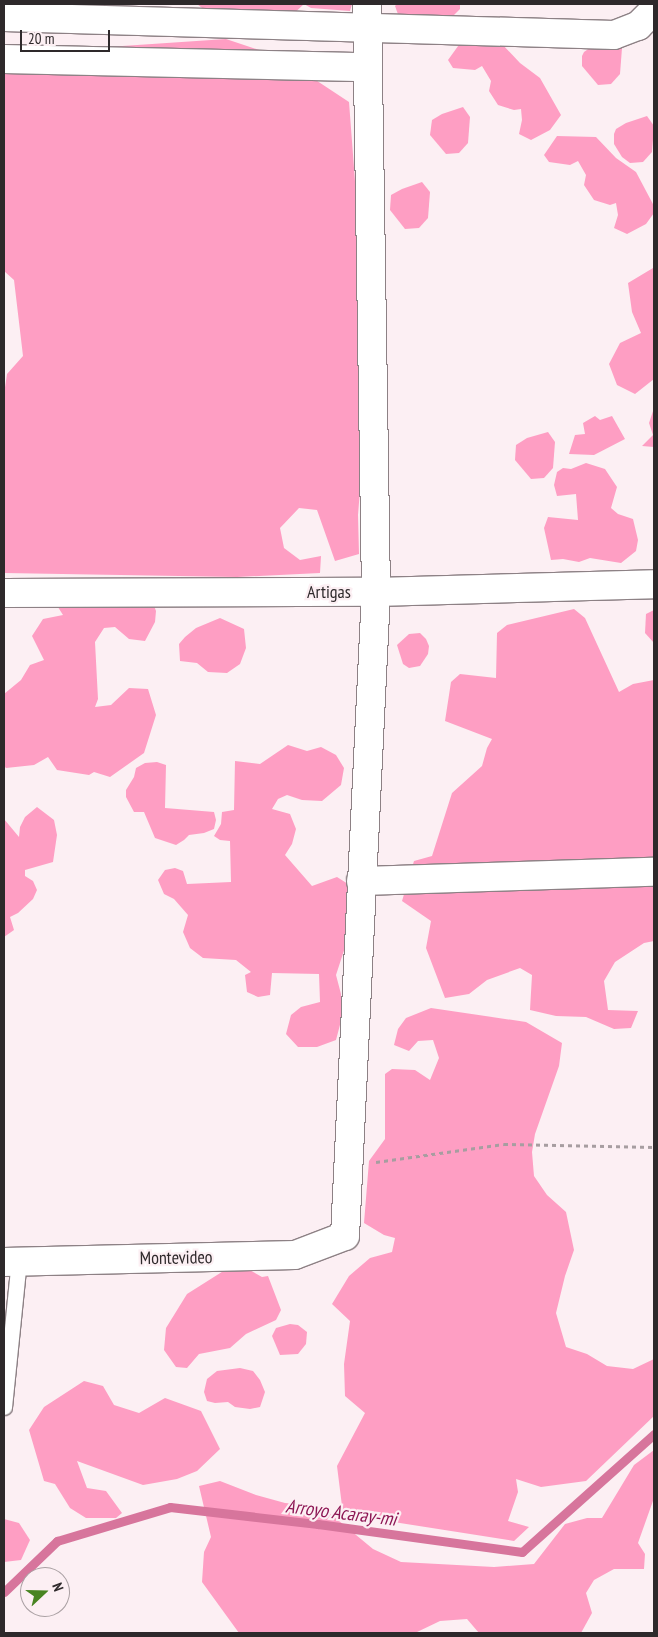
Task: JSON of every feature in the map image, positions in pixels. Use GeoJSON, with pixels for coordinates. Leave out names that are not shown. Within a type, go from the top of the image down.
{"type":"FeatureCollection","features":[{"type":"Feature","properties":{"kind":"street"},"geometry":{"type":"LineString","coordinates":[[4,17],[367,15],[614,35],[638,26],[654,10]]}},
{"type":"Feature","properties":{"kind":"street"},"geometry":{"type":"LineString","coordinates":[[348,1166],[376,592],[367,15]]}},
{"type":"Feature","properties":{"kind":"street"},"geometry":{"type":"LineString","coordinates":[[4,59],[367,67]]}},
{"type":"Feature","properties":{"kind":"street","name":"Artigas"},"geometry":{"type":"LineString","coordinates":[[4,593],[376,592],[654,584]]}},
{"type":"Feature","properties":{"kind":"street"},"geometry":{"type":"LineString","coordinates":[[362,881],[654,872]]}},
{"type":"Feature","properties":{"kind":"street","name":"Montevideo"},"geometry":{"type":"LineString","coordinates":[[11,1261],[295,1255],[345,1236],[348,1166]]}},
{"type":"Feature","properties":{"kind":"lane"},"geometry":{"type":"LineString","coordinates":[[4,1407],[11,1261]]}},
{"type":"Feature","properties":{"kind":"path"},"geometry":{"type":"LineString","coordinates":[[348,1166],[504,1144],[654,1147]]}},
{"type":"Feature","properties":{"kind":"shaded area"},"geometry":{"type":"Polygon","coordinates":[[[197,4],[304,4],[289,18],[211,15],[197,4]]]}},
{"type":"Feature","properties":{"kind":"shaded area"},"geometry":{"type":"Polygon","coordinates":[[[304,4],[352,4],[350,11],[311,8],[304,4]]]}},
{"type":"Feature","properties":{"kind":"shaded area"},"geometry":{"type":"Polygon","coordinates":[[[397,4],[460,4],[460,9],[451,18],[399,17],[395,6],[397,4]]]}},
{"type":"Feature","properties":{"kind":"shaded area"},"geometry":{"type":"Polygon","coordinates":[[[226,39],[265,52],[302,71],[349,102],[355,181],[364,440],[358,515],[359,554],[335,561],[317,510],[299,508],[280,528],[284,548],[300,560],[321,556],[320,573],[237,577],[4,573],[4,394],[7,374],[23,356],[14,280],[4,271],[4,54],[226,39]]]}},
{"type":"Feature","properties":{"kind":"shaded area"},"geometry":{"type":"Polygon","coordinates":[[[615,39],[622,48],[620,74],[611,84],[598,85],[582,66],[582,56],[584,52],[594,45],[615,39]]]}},
{"type":"Feature","properties":{"kind":"shaded area"},"geometry":{"type":"Polygon","coordinates":[[[461,42],[501,43],[520,63],[540,78],[561,115],[550,130],[531,140],[519,134],[522,120],[521,109],[514,110],[498,105],[489,91],[491,81],[482,66],[475,70],[453,68],[448,60],[461,42]]]}},
{"type":"Feature","properties":{"kind":"shaded area"},"geometry":{"type":"Polygon","coordinates":[[[463,107],[470,117],[468,143],[459,153],[446,154],[430,135],[432,120],[442,114],[463,107]]]}},
{"type":"Feature","properties":{"kind":"shaded area"},"geometry":{"type":"Polygon","coordinates":[[[647,116],[654,126],[652,152],[643,162],[630,163],[622,157],[614,144],[614,134],[616,129],[626,123],[647,116]]]}},
{"type":"Feature","properties":{"kind":"shaded area"},"geometry":{"type":"Polygon","coordinates":[[[557,136],[596,137],[616,158],[636,172],[654,206],[654,213],[646,224],[627,234],[614,228],[618,215],[616,203],[610,205],[594,200],[584,185],[586,175],[578,161],[570,165],[549,162],[544,155],[557,136]]]}},
{"type":"Feature","properties":{"kind":"shaded area"},"geometry":{"type":"Polygon","coordinates":[[[422,182],[430,192],[428,218],[419,228],[405,229],[390,210],[391,195],[422,182]]]}},
{"type":"Feature","properties":{"kind":"shaded area"},"geometry":{"type":"Polygon","coordinates":[[[653,268],[654,379],[635,394],[617,385],[609,364],[620,343],[641,333],[632,312],[628,283],[653,268]]]}},
{"type":"Feature","properties":{"kind":"shaded area"},"geometry":{"type":"Polygon","coordinates":[[[654,408],[654,447],[642,446],[653,435],[649,423],[654,408]]]}},
{"type":"Feature","properties":{"kind":"shaded area"},"geometry":{"type":"Polygon","coordinates":[[[595,416],[600,420],[612,416],[625,439],[594,455],[569,454],[575,435],[585,434],[583,423],[595,416]]]}},
{"type":"Feature","properties":{"kind":"shaded area"},"geometry":{"type":"Polygon","coordinates":[[[548,432],[555,442],[553,468],[544,478],[531,479],[515,460],[516,445],[527,438],[548,432]]]}},
{"type":"Feature","properties":{"kind":"shaded area"},"geometry":{"type":"Polygon","coordinates":[[[586,463],[605,469],[617,487],[611,508],[618,514],[633,519],[638,540],[636,551],[621,563],[590,558],[579,562],[563,559],[551,560],[544,528],[548,517],[578,520],[576,494],[557,496],[554,485],[557,472],[563,468],[571,469],[586,463]]]}},
{"type":"Feature","properties":{"kind":"shaded area"},"geometry":{"type":"Polygon","coordinates":[[[153,603],[156,611],[155,622],[145,641],[129,639],[115,627],[104,628],[95,642],[98,699],[95,707],[111,705],[129,688],[148,689],[156,715],[144,753],[110,777],[94,772],[89,775],[57,770],[48,757],[34,765],[6,768],[4,766],[4,694],[21,680],[30,665],[44,660],[32,636],[43,619],[63,615],[56,604],[153,603]]]}},
{"type":"Feature","properties":{"kind":"shaded area"},"geometry":{"type":"Polygon","coordinates":[[[574,609],[585,618],[619,692],[633,684],[654,680],[654,941],[644,943],[615,962],[604,981],[608,1010],[638,1011],[631,1028],[614,1029],[586,1017],[556,1016],[530,1010],[532,975],[520,968],[487,980],[469,994],[445,998],[426,948],[431,921],[402,901],[414,861],[432,856],[452,793],[482,766],[487,748],[492,739],[445,721],[451,682],[460,674],[496,678],[497,633],[507,625],[574,609]]]}},
{"type":"Feature","properties":{"kind":"shaded area"},"geometry":{"type":"Polygon","coordinates":[[[654,610],[654,643],[645,633],[646,614],[654,610]]]}},
{"type":"Feature","properties":{"kind":"shaded area"},"geometry":{"type":"Polygon","coordinates":[[[220,618],[244,629],[246,648],[240,664],[227,673],[208,672],[197,663],[180,661],[179,644],[185,637],[196,628],[220,618]]]}},
{"type":"Feature","properties":{"kind":"shaded area"},"geometry":{"type":"Polygon","coordinates":[[[420,633],[426,639],[429,646],[428,654],[420,666],[409,668],[403,664],[397,645],[409,634],[420,633]]]}},
{"type":"Feature","properties":{"kind":"shaded area"},"geometry":{"type":"Polygon","coordinates":[[[288,745],[307,751],[321,747],[336,755],[344,768],[341,785],[322,801],[302,800],[287,795],[278,799],[272,809],[290,814],[296,829],[292,844],[285,855],[312,886],[337,877],[348,884],[346,905],[350,932],[336,975],[341,994],[341,1021],[336,1040],[317,1047],[298,1047],[286,1034],[291,1015],[301,1007],[320,1002],[319,974],[272,973],[270,995],[258,997],[247,992],[245,975],[251,972],[236,960],[203,958],[190,948],[183,932],[188,915],[174,899],[164,894],[158,880],[165,870],[175,868],[183,871],[187,884],[231,882],[230,841],[220,840],[214,836],[221,824],[222,812],[234,810],[235,761],[260,764],[288,745]]]}},
{"type":"Feature","properties":{"kind":"shaded area"},"geometry":{"type":"Polygon","coordinates":[[[157,762],[166,765],[165,808],[214,812],[216,820],[214,829],[204,833],[189,835],[176,845],[155,838],[144,812],[134,812],[126,797],[126,790],[134,777],[136,768],[145,763],[157,762]]]}},
{"type":"Feature","properties":{"kind":"shaded area"},"geometry":{"type":"Polygon","coordinates":[[[37,807],[54,820],[57,835],[53,862],[25,870],[25,876],[33,881],[37,890],[33,899],[18,913],[10,917],[14,930],[4,937],[4,819],[19,837],[20,827],[25,817],[37,807]]]}},
{"type":"Feature","properties":{"kind":"shaded area"},"geometry":{"type":"Polygon","coordinates":[[[431,1008],[526,1022],[562,1043],[559,1066],[535,1134],[532,1152],[534,1176],[547,1195],[566,1212],[574,1250],[565,1276],[556,1313],[566,1347],[587,1354],[607,1366],[633,1369],[654,1359],[654,1416],[586,1481],[541,1487],[516,1479],[518,1492],[508,1521],[529,1527],[514,1541],[343,1514],[337,1466],[365,1413],[345,1396],[344,1364],[350,1321],[332,1304],[349,1276],[370,1258],[392,1252],[395,1238],[384,1235],[364,1223],[369,1161],[385,1139],[385,1074],[392,1069],[415,1070],[430,1080],[439,1058],[433,1040],[418,1041],[409,1051],[394,1045],[398,1029],[406,1018],[431,1008]]]}},
{"type":"Feature","properties":{"kind":"shaded area"},"geometry":{"type":"Polygon","coordinates":[[[246,1268],[262,1277],[268,1276],[281,1310],[276,1320],[246,1334],[230,1348],[199,1354],[187,1368],[176,1367],[164,1350],[166,1328],[187,1294],[225,1270],[246,1268]]]}},
{"type":"Feature","properties":{"kind":"shaded area"},"geometry":{"type":"Polygon","coordinates":[[[290,1324],[298,1325],[307,1332],[306,1344],[298,1354],[280,1355],[272,1336],[276,1328],[290,1324]]]}},
{"type":"Feature","properties":{"kind":"shaded area"},"geometry":{"type":"Polygon","coordinates":[[[240,1368],[253,1371],[260,1380],[265,1392],[260,1407],[250,1409],[235,1407],[228,1402],[215,1403],[207,1401],[204,1392],[207,1379],[217,1371],[240,1368]]]}},
{"type":"Feature","properties":{"kind":"shaded area"},"geometry":{"type":"Polygon","coordinates":[[[84,1381],[103,1386],[114,1405],[139,1413],[165,1398],[201,1411],[220,1449],[197,1471],[177,1479],[143,1485],[77,1461],[87,1488],[106,1491],[122,1513],[116,1518],[86,1518],[70,1508],[55,1484],[44,1481],[29,1430],[44,1407],[84,1381]]]}},
{"type":"Feature","properties":{"kind":"shaded area"},"geometry":{"type":"Polygon","coordinates":[[[654,1450],[654,1498],[638,1543],[645,1554],[644,1569],[614,1569],[594,1580],[586,1593],[592,1613],[581,1633],[479,1633],[467,1619],[440,1621],[415,1633],[239,1633],[202,1582],[204,1552],[211,1537],[199,1486],[220,1481],[256,1495],[285,1503],[321,1506],[373,1549],[401,1562],[494,1567],[534,1564],[565,1524],[587,1518],[602,1518],[634,1465],[654,1450]]]}},
{"type":"Feature","properties":{"kind":"shaded area"},"geometry":{"type":"Polygon","coordinates":[[[4,1519],[19,1523],[30,1540],[21,1560],[4,1562],[4,1519]]]}},
{"type":"Feature","properties":{"kind":"waterway","name":"Arroyo Acaray-mi"},"geometry":{"type":"LineString","coordinates":[[4,1592],[57,1541],[170,1507],[318,1524],[522,1552],[654,1434]]}}]}
